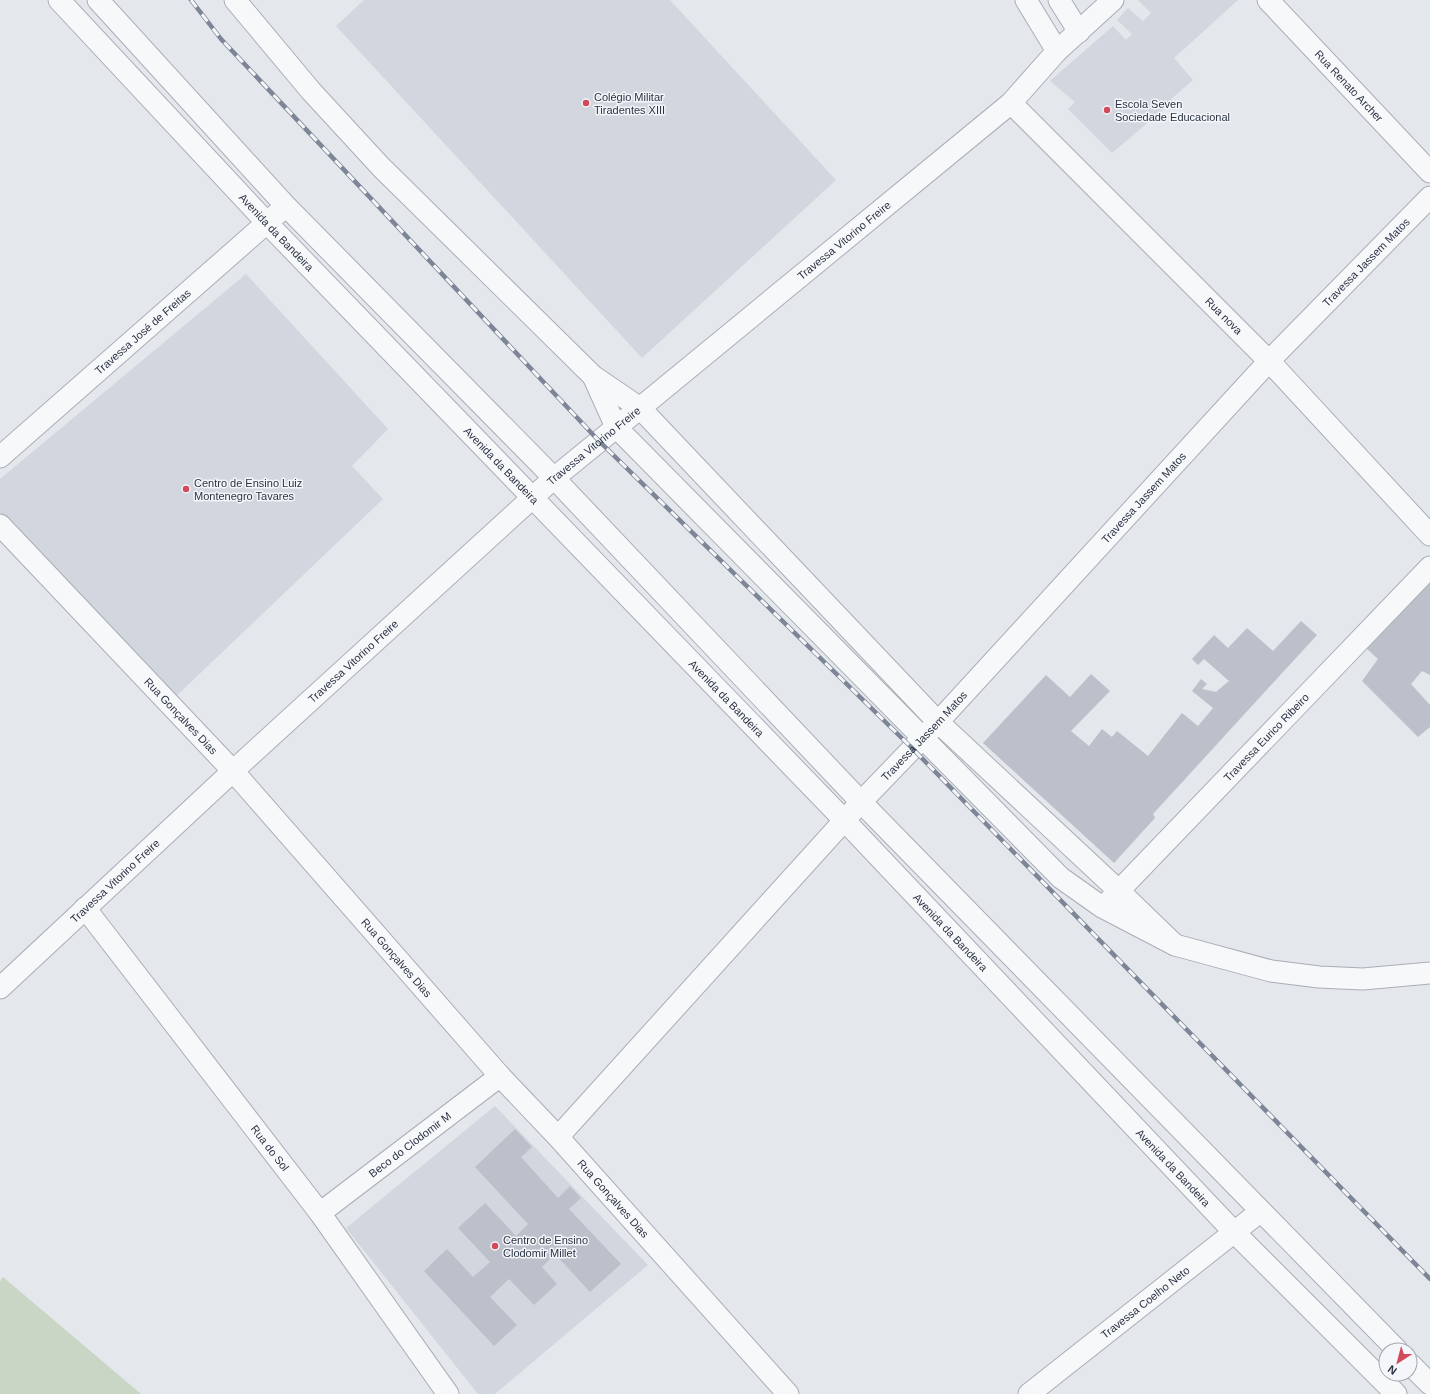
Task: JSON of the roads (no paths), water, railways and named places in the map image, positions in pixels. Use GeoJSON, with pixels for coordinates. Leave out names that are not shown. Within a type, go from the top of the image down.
{"type":"FeatureCollection","features":[{"type":"Feature","properties":{"kind":"street","name":"Avenida da Bandeira"},"geometry":{"type":"LineString","coordinates":[[59,0],[267,223],[845,821],[1234,1232],[1396,1394]]}},
{"type":"Feature","properties":{"kind":"street"},"geometry":{"type":"LineString","coordinates":[[98,0],[285,205],[554,478],[861,802],[1389,1342]]}},
{"type":"Feature","properties":{"kind":"street"},"geometry":{"type":"LineString","coordinates":[[235,0],[311,91],[381,167],[593,376],[640,408],[938,722],[1175,945]]}},
{"type":"Feature","properties":{"kind":"street"},"geometry":{"type":"LineString","coordinates":[[1026,0],[1057,51]]}},
{"type":"Feature","properties":{"kind":"street"},"geometry":{"type":"LineString","coordinates":[[1059,0],[1079,32]]}},
{"type":"Feature","properties":{"kind":"street","name":"Travessa Vitorino Freire"},"geometry":{"type":"LineString","coordinates":[[0,988],[233,771],[554,478],[1010,103],[1057,51],[1113,0]]}},
{"type":"Feature","properties":{"kind":"street","name":"Rua Renato Archer"},"geometry":{"type":"LineString","coordinates":[[1268,0],[1430,172]]}},
{"type":"Feature","properties":{"kind":"street","name":"Rua nova"},"geometry":{"type":"LineString","coordinates":[[1010,103],[1269,361],[1430,535]]}},
{"type":"Feature","properties":{"kind":"street","name":"Travessa Jassem Matos"},"geometry":{"type":"LineString","coordinates":[[558,1136],[861,802],[938,722],[1269,361],[1430,197]]}},
{"type":"Feature","properties":{"kind":"street","name":"Travessa José de Freitas"},"geometry":{"type":"LineString","coordinates":[[0,457],[267,223],[285,205]]}},
{"type":"Feature","properties":{"kind":"street"},"geometry":{"type":"LineString","coordinates":[[593,376],[616,427],[1061,878],[1102,907],[1175,945],[1271,971],[1319,977],[1363,979],[1430,973]]}},
{"type":"Feature","properties":{"kind":"street","name":"Rua Gonçalves Dias"},"geometry":{"type":"LineString","coordinates":[[0,525],[233,771],[500,1076],[558,1136],[788,1394]]}},
{"type":"Feature","properties":{"kind":"street","name":"Travessa Eurico Ribeiro"},"geometry":{"type":"LineString","coordinates":[[1102,907],[1430,566]]}},
{"type":"Feature","properties":{"kind":"street","name":"Rua do Sol"},"geometry":{"type":"LineString","coordinates":[[85,908],[320,1213],[448,1394]]}},
{"type":"Feature","properties":{"kind":"street","name":"Beco do Clodomir M"},"geometry":{"type":"LineString","coordinates":[[320,1213],[500,1076]]}},
{"type":"Feature","properties":{"kind":"street","name":"Travessa Coelho Neto"},"geometry":{"type":"LineString","coordinates":[[1029,1394],[1261,1211]]}},
{"type":"Feature","properties":{"kind":"street"},"geometry":{"type":"LineString","coordinates":[[1418,1372],[1430,1384]]}},
{"type":"Feature","properties":{"kind":"railway"},"geometry":{"type":"LineString","coordinates":[[191,0],[221,39],[599,441],[913,749],[1430,1279]]}},
{"type":"Feature","properties":{"kind":"place","name":"Colégio Militar Tiradentes XIII"},"geometry":{"type":"Point","coordinates":[586,103]}},
{"type":"Feature","properties":{"kind":"place","name":"Escola Seven Sociedade Educacional"},"geometry":{"type":"Point","coordinates":[1107,110]}},
{"type":"Feature","properties":{"kind":"place","name":"Centro de Ensino Luiz Montenegro Tavares"},"geometry":{"type":"Point","coordinates":[186,489]}},
{"type":"Feature","properties":{"kind":"place","name":"Centro de Ensino Clodomir Millet"},"geometry":{"type":"Point","coordinates":[495,1246]}}]}
